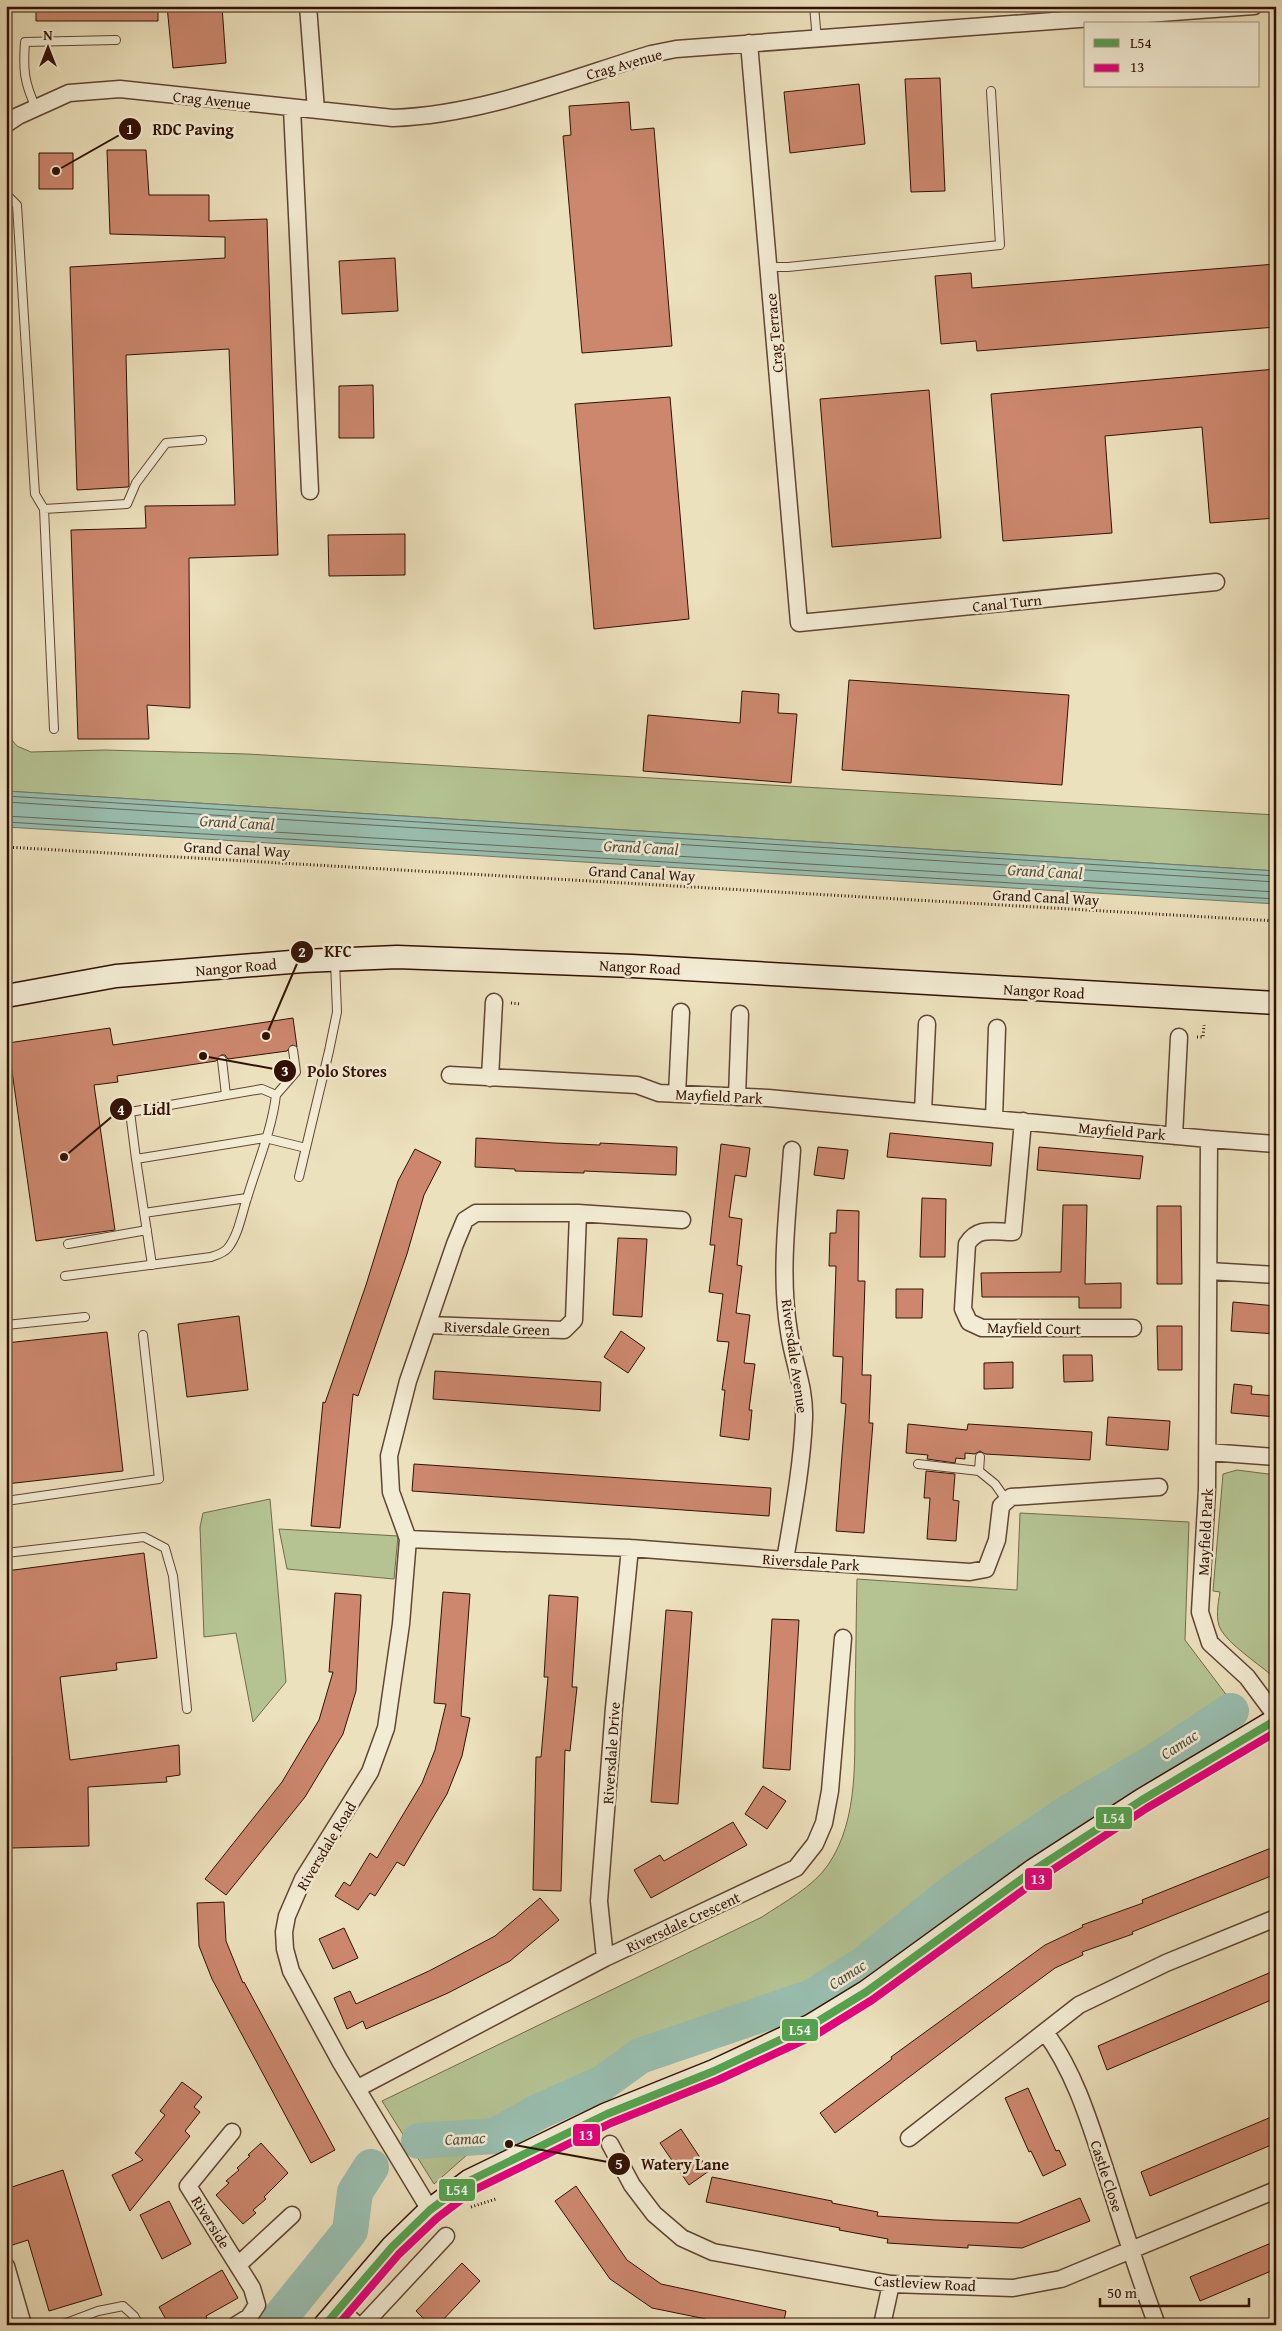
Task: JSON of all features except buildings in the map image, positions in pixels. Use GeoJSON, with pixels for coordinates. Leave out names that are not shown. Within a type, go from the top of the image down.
{"type":"FeatureCollection","features":[{"type":"Feature","properties":{"kind":"main road","name":"Nangor Road"},"geometry":{"type":"LineString","coordinates":[[6,996],[116,976],[303,961],[397,957],[613,966],[1276,1003]]}},
{"type":"Feature","properties":{"kind":"main road"},"geometry":{"type":"LineString","coordinates":[[332,2316],[392,2246],[430,2210],[469,2181],[607,2114],[714,2071],[812,2025],[866,1992],[1034,1870],[1273,1713]]}},
{"type":"Feature","properties":{"kind":"street"},"geometry":{"type":"LineString","coordinates":[[308,6],[316,110]]}},
{"type":"Feature","properties":{"kind":"street","name":"Crag Avenue"},"geometry":{"type":"LineString","coordinates":[[6,124],[18,116],[69,93],[120,90],[393,118],[421,117],[474,108],[651,54],[676,50],[749,42],[817,40],[1254,6]]}},
{"type":"Feature","properties":{"kind":"street","name":"Crag Terrace"},"geometry":{"type":"LineString","coordinates":[[749,42],[799,623]]}},
{"type":"Feature","properties":{"kind":"street"},"geometry":{"type":"LineString","coordinates":[[292,108],[310,490]]}},
{"type":"Feature","properties":{"kind":"street","name":"Canal Turn"},"geometry":{"type":"LineString","coordinates":[[799,623],[1216,582]]}},
{"type":"Feature","properties":{"kind":"street"},"geometry":{"type":"LineString","coordinates":[[490,1078],[494,1002]]}},
{"type":"Feature","properties":{"kind":"street"},"geometry":{"type":"LineString","coordinates":[[677,1094],[681,1012]]}},
{"type":"Feature","properties":{"kind":"street"},"geometry":{"type":"LineString","coordinates":[[737,1097],[740,1014]]}},
{"type":"Feature","properties":{"kind":"street"},"geometry":{"type":"LineString","coordinates":[[923,1112],[927,1024]]}},
{"type":"Feature","properties":{"kind":"street"},"geometry":{"type":"LineString","coordinates":[[994,1119],[997,1028]]}},
{"type":"Feature","properties":{"kind":"street"},"geometry":{"type":"LineString","coordinates":[[1174,1136],[1179,1037]]}},
{"type":"Feature","properties":{"kind":"street","name":"Mayfield Park"},"geometry":{"type":"LineString","coordinates":[[450,1076],[637,1085],[659,1093],[737,1097],[923,1112],[1209,1139],[1208,1452],[1200,1612],[1210,1644],[1247,1677],[1273,1713]]}},
{"type":"Feature","properties":{"kind":"street","name":"Mayfield Court"},"geometry":{"type":"LineString","coordinates":[[1023,1121],[1013,1232],[978,1232],[972,1236],[967,1244],[963,1309],[969,1322],[982,1328],[1133,1328]]}},
{"type":"Feature","properties":{"kind":"street"},"geometry":{"type":"LineString","coordinates":[[1209,1139],[1276,1144]]}},
{"type":"Feature","properties":{"kind":"street","name":"Riversdale Avenue"},"geometry":{"type":"LineString","coordinates":[[785,1560],[795,1498],[804,1416],[800,1375],[789,1332],[786,1285],[786,1240],[792,1150]]}},
{"type":"Feature","properties":{"kind":"street","name":"Riversdale Green"},"geometry":{"type":"LineString","coordinates":[[408,1539],[391,1492],[389,1456],[408,1381],[454,1244],[465,1220],[476,1213],[578,1213],[682,1220]]}},
{"type":"Feature","properties":{"kind":"street","name":"Riversdale Green"},"geometry":{"type":"LineString","coordinates":[[428,1325],[564,1330],[574,1320],[578,1213]]}},
{"type":"Feature","properties":{"kind":"street"},"geometry":{"type":"LineString","coordinates":[[1210,1271],[1276,1275]]}},
{"type":"Feature","properties":{"kind":"street"},"geometry":{"type":"LineString","coordinates":[[1208,1452],[1276,1457]]}},
{"type":"Feature","properties":{"kind":"street"},"geometry":{"type":"LineString","coordinates":[[1007,1501],[1011,1497],[1050,1493],[1159,1487]]}},
{"type":"Feature","properties":{"kind":"street","name":"Riversdale Park"},"geometry":{"type":"LineString","coordinates":[[408,1539],[630,1548],[970,1572],[986,1569],[997,1540],[1001,1506],[1007,1501]]}},
{"type":"Feature","properties":{"kind":"street","name":"Riversdale Road"},"geometry":{"type":"LineString","coordinates":[[408,1539],[401,1624],[386,1728],[370,1772],[304,1878],[287,1916],[284,1932],[285,1949],[291,1972],[340,2061],[430,2210]]}},
{"type":"Feature","properties":{"kind":"street","name":"Riversdale Drive"},"geometry":{"type":"LineString","coordinates":[[605,1958],[599,1901],[614,1708],[630,1548]]}},
{"type":"Feature","properties":{"kind":"street","name":"Riversdale Crescent"},"geometry":{"type":"LineString","coordinates":[[358,2088],[605,1958],[796,1868],[815,1844],[824,1823],[830,1791],[843,1638]]}},
{"type":"Feature","properties":{"kind":"street"},"geometry":{"type":"LineString","coordinates":[[909,2138],[1079,2004],[1166,1963],[1276,1918]]}},
{"type":"Feature","properties":{"kind":"street","name":"Castle Close"},"geometry":{"type":"LineString","coordinates":[[1044,2032],[1072,2077],[1097,2144],[1157,2325]]}},
{"type":"Feature","properties":{"kind":"street","name":"Riverside"},"geometry":{"type":"LineString","coordinates":[[232,2132],[188,2186],[252,2288],[257,2305],[250,2317],[236,2325]]}},
{"type":"Feature","properties":{"kind":"street","name":"Castleview Road"},"geometry":{"type":"LineString","coordinates":[[610,2144],[632,2185],[648,2207],[682,2238],[713,2252],[891,2284],[1013,2288],[1061,2279],[1276,2190]]}},
{"type":"Feature","properties":{"kind":"street","name":"Riverside"},"geometry":{"type":"LineString","coordinates":[[238,2265],[292,2216]]}},
{"type":"Feature","properties":{"kind":"street"},"geometry":{"type":"LineString","coordinates":[[363,2325],[446,2236]]}},
{"type":"Feature","properties":{"kind":"street"},"geometry":{"type":"LineString","coordinates":[[6,2266],[23,2325]]}},
{"type":"Feature","properties":{"kind":"street"},"geometry":{"type":"LineString","coordinates":[[882,2325],[891,2284]]}},
{"type":"Feature","properties":{"kind":"street"},"geometry":{"type":"LineString","coordinates":[[332,2316],[357,2325]]}},
{"type":"Feature","properties":{"kind":"lane"},"geometry":{"type":"LineString","coordinates":[[814,6],[817,40]]}},
{"type":"Feature","properties":{"kind":"lane"},"geometry":{"type":"LineString","coordinates":[[36,108],[26,86],[23,67],[25,42],[116,40]]}},
{"type":"Feature","properties":{"kind":"lane"},"geometry":{"type":"LineString","coordinates":[[769,267],[788,267],[1000,245],[990,91]]}},
{"type":"Feature","properties":{"kind":"lane"},"geometry":{"type":"LineString","coordinates":[[6,194],[18,205],[36,494],[44,509],[54,729]]}},
{"type":"Feature","properties":{"kind":"lane"},"geometry":{"type":"LineString","coordinates":[[44,509],[127,504],[136,483],[166,443],[202,440]]}},
{"type":"Feature","properties":{"kind":"lane"},"geometry":{"type":"LineString","coordinates":[[299,1177],[329,1051],[336,1012],[334,961]]}},
{"type":"Feature","properties":{"kind":"lane"},"geometry":{"type":"LineString","coordinates":[[65,1276],[211,1257],[226,1251],[233,1240],[247,1198],[274,1111],[276,1095],[296,1072],[293,1050]]}},
{"type":"Feature","properties":{"kind":"lane"},"geometry":{"type":"LineString","coordinates":[[222,1060],[226,1095]]}},
{"type":"Feature","properties":{"kind":"lane"},"geometry":{"type":"LineString","coordinates":[[152,1264],[130,1112],[262,1089],[276,1095]]}},
{"type":"Feature","properties":{"kind":"lane"},"geometry":{"type":"LineString","coordinates":[[136,1159],[266,1138],[306,1148]]}},
{"type":"Feature","properties":{"kind":"lane"},"geometry":{"type":"LineString","coordinates":[[144,1213],[247,1198]]}},
{"type":"Feature","properties":{"kind":"lane"},"geometry":{"type":"LineString","coordinates":[[68,1244],[147,1230]]}},
{"type":"Feature","properties":{"kind":"lane"},"geometry":{"type":"LineString","coordinates":[[6,1325],[85,1317]]}},
{"type":"Feature","properties":{"kind":"lane"},"geometry":{"type":"LineString","coordinates":[[6,1501],[159,1479],[142,1335]]}},
{"type":"Feature","properties":{"kind":"lane"},"geometry":{"type":"LineString","coordinates":[[980,1457],[980,1471]]}},
{"type":"Feature","properties":{"kind":"lane"},"geometry":{"type":"LineString","coordinates":[[918,1464],[980,1471],[995,1484],[1007,1501]]}},
{"type":"Feature","properties":{"kind":"lane"},"geometry":{"type":"LineString","coordinates":[[6,1552],[144,1537],[165,1548],[173,1576],[187,1709]]}},
{"type":"Feature","properties":{"kind":"lane"},"geometry":{"type":"LineString","coordinates":[[61,2325],[98,2311],[123,2306],[134,2316],[139,2325]]}},
{"type":"Feature","properties":{"kind":"path","name":"Grand Canal Way"},"geometry":{"type":"LineString","coordinates":[[6,847],[1276,921]]}},
{"type":"Feature","properties":{"kind":"shaded area"},"geometry":{"type":"Polygon","coordinates":[[[6,733],[17,746],[31,752],[105,750],[247,754],[1276,815],[1276,871],[6,791],[6,733]]]}},
{"type":"Feature","properties":{"kind":"shaded area"},"geometry":{"type":"Polygon","coordinates":[[[1237,1470],[1276,1475],[1276,1671],[1270,1674],[1225,1636],[1219,1626],[1218,1606],[1220,1592],[1213,1591],[1223,1474],[1237,1470]]]}},
{"type":"Feature","properties":{"kind":"shaded area"},"geometry":{"type":"Polygon","coordinates":[[[270,1499],[286,1682],[253,1722],[236,1633],[204,1637],[200,1527],[203,1513],[270,1499]]]}},
{"type":"Feature","properties":{"kind":"shaded area"},"geometry":{"type":"Polygon","coordinates":[[[1020,1513],[1189,1522],[1185,1640],[1231,1701],[1192,1727],[1152,1758],[1067,1807],[951,1885],[859,1958],[812,1990],[695,2029],[638,2052],[595,2079],[536,2104],[494,2131],[434,2184],[382,2101],[762,1917],[798,1894],[822,1873],[838,1847],[846,1827],[853,1786],[857,1579],[1017,1590],[1020,1513]]]}},
{"type":"Feature","properties":{"kind":"shaded area"},"geometry":{"type":"Polygon","coordinates":[[[279,1529],[398,1536],[394,1579],[287,1569],[279,1529]]]}},
{"type":"Feature","properties":{"kind":"water","name":"Grand Canal"},"geometry":{"type":"Polygon","coordinates":[[[6,791],[1276,871],[1276,904],[6,827],[6,791]]]}},
{"type":"Feature","properties":{"kind":"waterway","name":"Camac"},"geometry":{"type":"LineString","coordinates":[[419,2141],[495,2136],[540,2111],[601,2084],[640,2056],[812,1997],[863,1965],[954,1891],[1069,1812],[1156,1761],[1231,1711]]}},
{"type":"Feature","properties":{"kind":"waterway","name":"Camac"},"geometry":{"type":"LineString","coordinates":[[274,2325],[350,2231],[355,2192],[371,2167]]}},
{"type":"Feature","properties":{"kind":"transit line","name":"L54"},"geometry":{"type":"LineString","coordinates":[[325,2325],[392,2247],[430,2210],[469,2181],[607,2114],[714,2071],[812,2025],[866,1992],[1034,1870],[1142,1800],[1276,1720]]}},
{"type":"Feature","properties":{"kind":"transit line","name":"13"},"geometry":{"type":"LineString","coordinates":[[338,2325],[399,2254],[437,2218],[474,2190],[611,2123],[718,2080],[817,2034],[872,2000],[1040,1878],[1147,1808],[1276,1732]]}},
{"type":"Feature","properties":{"kind":"place","name":"RDC Paving"},"geometry":{"type":"Point","coordinates":[56,171]}},
{"type":"Feature","properties":{"kind":"place","name":"KFC"},"geometry":{"type":"Point","coordinates":[266,1036]}},
{"type":"Feature","properties":{"kind":"place","name":"Polo Stores"},"geometry":{"type":"Point","coordinates":[203,1056]}},
{"type":"Feature","properties":{"kind":"place","name":"Lidl"},"geometry":{"type":"Point","coordinates":[64,1157]}},
{"type":"Feature","properties":{"kind":"place","name":"Watery Lane"},"geometry":{"type":"Point","coordinates":[509,2144]}}]}
